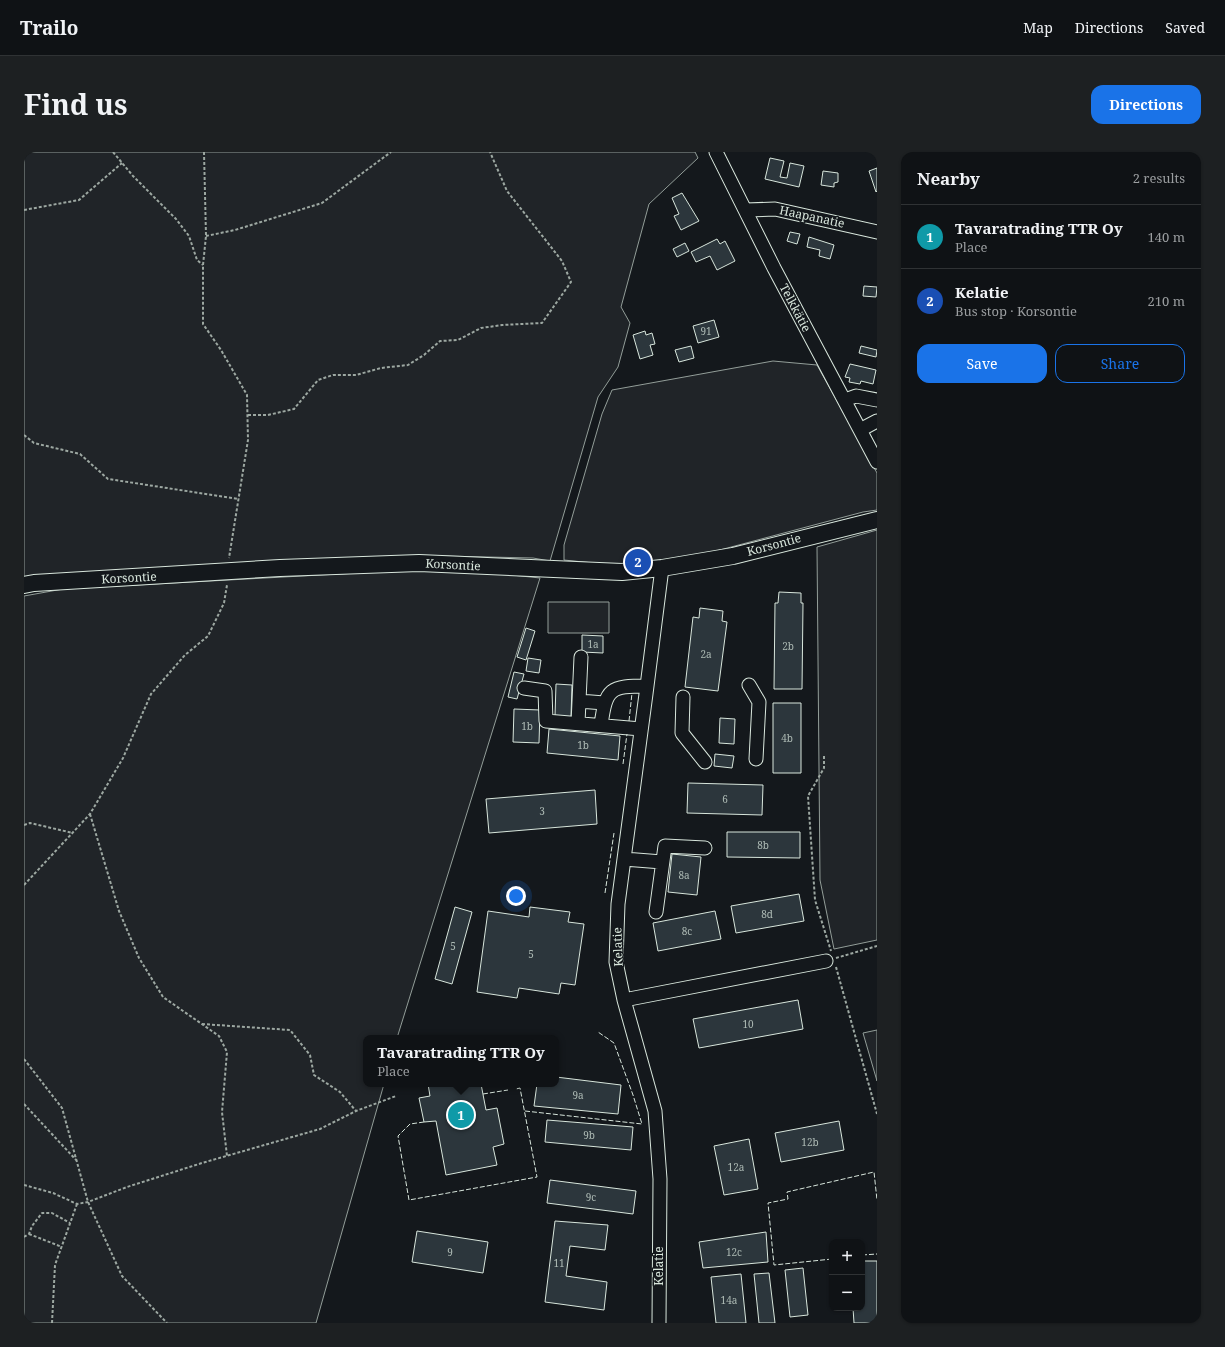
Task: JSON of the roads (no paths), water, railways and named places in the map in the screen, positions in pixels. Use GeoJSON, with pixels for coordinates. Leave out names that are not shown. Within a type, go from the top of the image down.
{"type":"FeatureCollection","features":[{"type":"Feature","properties":{"kind":"main road","name":"Korsontie"},"geometry":{"type":"LineString","coordinates":[[24,585],[34,583],[229,571],[418,563],[622,572],[662,568],[733,556],[877,520]]}},
{"type":"Feature","properties":{"kind":"street","name":"Telkkätie"},"geometry":{"type":"LineString","coordinates":[[720,154],[774,268],[877,462]]}},
{"type":"Feature","properties":{"kind":"street","name":"Haapanatie"},"geometry":{"type":"LineString","coordinates":[[746,210],[775,209],[877,232]]}},
{"type":"Feature","properties":{"kind":"street"},"geometry":{"type":"LineString","coordinates":[[845,400],[856,396],[877,400]]}},
{"type":"Feature","properties":{"kind":"street"},"geometry":{"type":"LineString","coordinates":[[860,430],[877,421]]}},
{"type":"Feature","properties":{"kind":"street","name":"Kelatie"},"geometry":{"type":"LineString","coordinates":[[659,1323],[660,1179],[655,1110],[624,1000],[616,962],[617,911],[662,568]]}},
{"type":"Feature","properties":{"kind":"street"},"geometry":{"type":"LineString","coordinates":[[578,723],[581,657]]}},
{"type":"Feature","properties":{"kind":"street"},"geometry":{"type":"LineString","coordinates":[[749,685],[759,702],[756,759]]}},
{"type":"Feature","properties":{"kind":"street"},"geometry":{"type":"LineString","coordinates":[[602,725],[604,703],[608,694],[617,688],[628,686],[647,686]]}},
{"type":"Feature","properties":{"kind":"street"},"geometry":{"type":"LineString","coordinates":[[524,688],[545,691],[546,721],[641,729]]}},
{"type":"Feature","properties":{"kind":"street"},"geometry":{"type":"LineString","coordinates":[[684,697],[682,733],[706,762]]}},
{"type":"Feature","properties":{"kind":"street"},"geometry":{"type":"LineString","coordinates":[[579,701],[604,703]]}},
{"type":"Feature","properties":{"kind":"street"},"geometry":{"type":"LineString","coordinates":[[656,912],[665,846],[705,848]]}},
{"type":"Feature","properties":{"kind":"street"},"geometry":{"type":"LineString","coordinates":[[624,859],[662,862]]}},
{"type":"Feature","properties":{"kind":"street"},"geometry":{"type":"LineString","coordinates":[[624,1000],[830,960]]}},
{"type":"Feature","properties":{"kind":"place","name":"Kelatie"},"geometry":{"type":"Point","coordinates":[638,562]}},
{"type":"Feature","properties":{"kind":"place","name":"Tavaratrading TTR Oy"},"geometry":{"type":"Point","coordinates":[461,1115]}}]}
